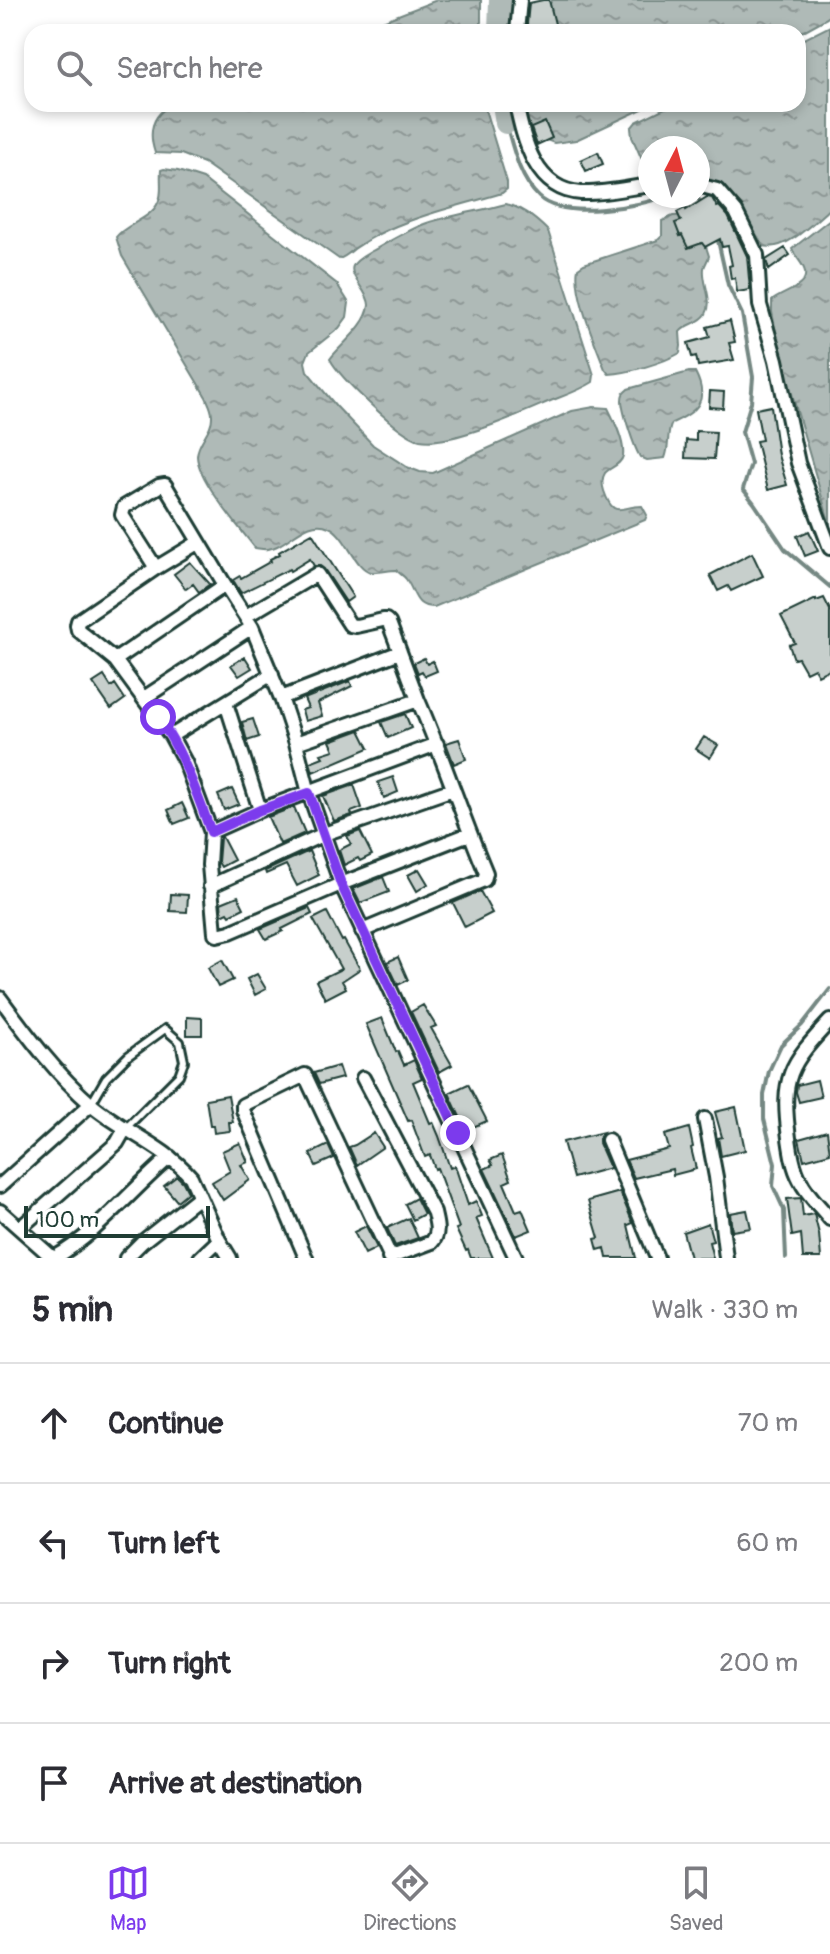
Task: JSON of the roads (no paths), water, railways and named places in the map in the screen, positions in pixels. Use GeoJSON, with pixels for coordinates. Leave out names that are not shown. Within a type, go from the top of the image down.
{"type":"FeatureCollection","features":[{"type":"Feature","properties":{"kind":"street"},"geometry":{"type":"LineString","coordinates":[[518,24],[520,0]]}},
{"type":"Feature","properties":{"kind":"street"},"geometry":{"type":"LineString","coordinates":[[518,112],[534,162],[554,186],[582,193],[638,186]]}},
{"type":"Feature","properties":{"kind":"street"},"geometry":{"type":"LineString","coordinates":[[710,188],[717,190],[736,212],[757,255],[760,305],[776,360],[798,463],[830,548]]}},
{"type":"Feature","properties":{"kind":"street"},"geometry":{"type":"LineString","coordinates":[[156,568],[122,512],[124,507],[165,485],[249,621],[281,698],[309,793],[341,884],[516,1258]]}},
{"type":"Feature","properties":{"kind":"street"},"geometry":{"type":"LineString","coordinates":[[199,542],[78,621],[77,625],[78,630],[115,660],[171,736],[185,762],[211,832],[209,865],[215,933],[230,932],[469,834]]}},
{"type":"Feature","properties":{"kind":"street"},"geometry":{"type":"LineString","coordinates":[[144,698],[317,574],[350,625],[386,620],[486,873],[484,880],[362,931]]}},
{"type":"Feature","properties":{"kind":"street"},"geometry":{"type":"LineString","coordinates":[[115,660],[225,585]]}},
{"type":"Feature","properties":{"kind":"street"},"geometry":{"type":"LineString","coordinates":[[281,698],[400,652]]}},
{"type":"Feature","properties":{"kind":"street"},"geometry":{"type":"LineString","coordinates":[[171,736],[272,674]]}},
{"type":"Feature","properties":{"kind":"street"},"geometry":{"type":"LineString","coordinates":[[296,743],[418,700]]}},
{"type":"Feature","properties":{"kind":"street"},"geometry":{"type":"LineString","coordinates":[[226,703],[260,810]]}},
{"type":"Feature","properties":{"kind":"street"},"geometry":{"type":"LineString","coordinates":[[211,832],[260,810],[437,744]]}},
{"type":"Feature","properties":{"kind":"street"},"geometry":{"type":"LineString","coordinates":[[210,886],[324,834],[453,789]]}},
{"type":"Feature","properties":{"kind":"street"},"geometry":{"type":"LineString","coordinates":[[0,998],[61,1075],[91,1104],[170,1157],[191,1177],[230,1258]]}},
{"type":"Feature","properties":{"kind":"street"},"geometry":{"type":"LineString","coordinates":[[830,1021],[798,1058],[789,1075],[786,1093],[793,1160],[799,1180],[830,1219]]}},
{"type":"Feature","properties":{"kind":"street"},"geometry":{"type":"LineString","coordinates":[[306,1258],[243,1110],[243,1105],[305,1075],[390,1258],[432,1242],[437,1237],[434,1213],[363,1078]]}},
{"type":"Feature","properties":{"kind":"street"},"geometry":{"type":"LineString","coordinates":[[0,1186],[91,1104]]}},
{"type":"Feature","properties":{"kind":"street"},"geometry":{"type":"LineString","coordinates":[[705,1119],[726,1258]]}},
{"type":"Feature","properties":{"kind":"street"},"geometry":{"type":"LineString","coordinates":[[20,1228],[117,1143],[125,1129]]}},
{"type":"Feature","properties":{"kind":"street"},"geometry":{"type":"LineString","coordinates":[[608,1140],[657,1258]]}},
{"type":"Feature","properties":{"kind":"street"},"geometry":{"type":"LineString","coordinates":[[0,1211],[54,1258],[104,1219],[170,1157]]}},
{"type":"Feature","properties":{"kind":"street"},"geometry":{"type":"LineString","coordinates":[[126,1258],[199,1197]]}},
{"type":"Feature","properties":{"kind":"street"},"geometry":{"type":"LineString","coordinates":[[200,1258],[219,1240]]}},
{"type":"Feature","properties":{"kind":"lane"},"geometry":{"type":"LineString","coordinates":[[91,1104],[106,1078],[128,1056],[165,1029],[180,1042],[184,1061],[179,1075],[125,1129]]}},
{"type":"Feature","properties":{"kind":"water"},"geometry":{"type":"Polygon","coordinates":[[[437,0],[481,0],[481,24],[375,24],[437,0]]]}},
{"type":"Feature","properties":{"kind":"water"},"geometry":{"type":"Polygon","coordinates":[[[552,0],[828,0],[830,3],[827,18],[806,30],[806,24],[542,24],[552,0]]]}},
{"type":"Feature","properties":{"kind":"water"},"geometry":{"type":"Polygon","coordinates":[[[830,26],[830,208],[808,228],[781,245],[772,247],[763,246],[739,204],[718,183],[710,180],[710,136],[638,136],[638,151],[632,137],[631,128],[636,122],[657,112],[806,112],[806,38],[830,26]]]}},
{"type":"Feature","properties":{"kind":"water"},"geometry":{"type":"Polygon","coordinates":[[[486,112],[507,189],[401,224],[374,236],[339,259],[204,163],[181,154],[155,153],[152,131],[160,113],[486,112]]]}},
{"type":"Feature","properties":{"kind":"water"},"geometry":{"type":"Polygon","coordinates":[[[524,112],[636,112],[576,140],[554,143],[534,135],[524,112]]]}},
{"type":"Feature","properties":{"kind":"water"},"geometry":{"type":"Polygon","coordinates":[[[161,170],[203,179],[337,284],[349,303],[347,317],[339,328],[309,352],[305,362],[307,371],[373,445],[407,467],[433,473],[572,411],[608,408],[621,438],[623,456],[604,475],[604,491],[615,508],[642,506],[647,515],[645,520],[434,607],[419,602],[406,579],[396,570],[371,572],[365,569],[329,527],[313,526],[275,547],[255,548],[204,478],[197,456],[212,421],[211,408],[122,256],[116,237],[153,210],[161,194],[161,170]]]}},
{"type":"Feature","properties":{"kind":"water"},"geometry":{"type":"Polygon","coordinates":[[[506,204],[528,214],[548,231],[594,375],[593,382],[484,428],[433,441],[420,440],[398,428],[371,405],[330,359],[359,327],[369,305],[353,274],[353,266],[364,255],[420,226],[506,204]]]}},
{"type":"Feature","properties":{"kind":"water"},"geometry":{"type":"Polygon","coordinates":[[[692,215],[700,228],[709,256],[704,268],[709,303],[706,314],[680,332],[680,353],[645,367],[609,374],[582,305],[578,268],[658,240],[662,236],[662,221],[673,216],[692,215]]]}},
{"type":"Feature","properties":{"kind":"water"},"geometry":{"type":"Polygon","coordinates":[[[830,219],[830,525],[779,349],[772,301],[793,289],[805,277],[804,269],[792,249],[830,219]]]}},
{"type":"Feature","properties":{"kind":"water"},"geometry":{"type":"Polygon","coordinates":[[[695,372],[699,382],[701,398],[698,404],[694,410],[672,423],[665,458],[647,460],[640,457],[626,420],[623,394],[628,389],[695,372]]]}},
{"type":"Feature","properties":{"kind":"waterway"},"geometry":{"type":"LineString","coordinates":[[499,24],[500,0]]}},
{"type":"Feature","properties":{"kind":"waterway"},"geometry":{"type":"LineString","coordinates":[[504,112],[506,123]]}},
{"type":"Feature","properties":{"kind":"waterway"},"geometry":{"type":"LineString","coordinates":[[506,123],[526,181],[539,197],[550,204],[582,210],[638,204]]}},
{"type":"Feature","properties":{"kind":"waterway"},"geometry":{"type":"LineString","coordinates":[[717,236],[728,285],[742,314],[753,377],[751,402],[742,432],[751,464],[743,489],[785,549],[830,587]]}},
{"type":"Feature","properties":{"kind":"waterway"},"geometry":{"type":"LineString","coordinates":[[786,1258],[784,1210],[773,1186],[775,1164],[764,1119],[764,1095],[769,1071],[781,1045],[802,1025],[830,989]]}}]}
